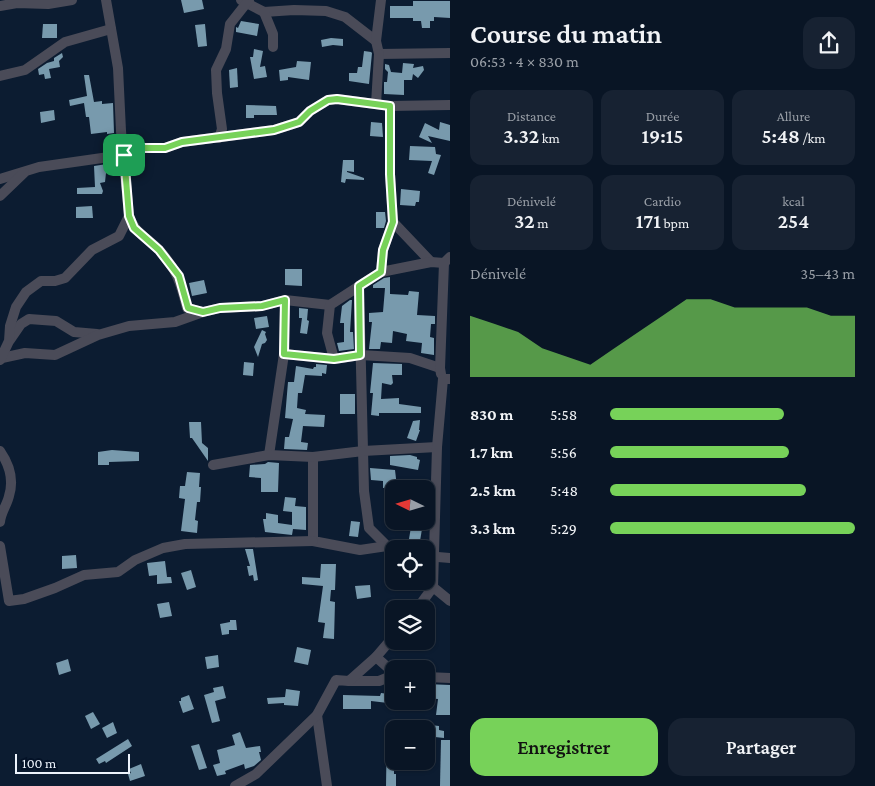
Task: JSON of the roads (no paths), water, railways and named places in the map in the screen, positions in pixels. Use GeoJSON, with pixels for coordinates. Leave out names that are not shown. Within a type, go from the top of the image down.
{"type":"FeatureCollection","features":[{"type":"Feature","properties":{"kind":"street"},"geometry":{"type":"LineString","coordinates":[[0,6],[17,3],[48,4],[72,0]]}},
{"type":"Feature","properties":{"kind":"street"},"geometry":{"type":"LineString","coordinates":[[106,0],[118,68],[121,131],[129,216],[134,228],[159,250],[179,276],[188,308],[203,312]]}},
{"type":"Feature","properties":{"kind":"street"},"geometry":{"type":"LineString","coordinates":[[376,104],[379,54],[376,41],[381,0]]}},
{"type":"Feature","properties":{"kind":"street"},"geometry":{"type":"LineString","coordinates":[[219,138],[222,129],[216,70],[226,49],[230,24],[246,1],[264,12],[294,10],[326,11],[345,17],[376,41]]}},
{"type":"Feature","properties":{"kind":"street"},"geometry":{"type":"LineString","coordinates":[[264,12],[273,34],[273,47]]}},
{"type":"Feature","properties":{"kind":"street"},"geometry":{"type":"LineString","coordinates":[[0,76],[25,70],[65,42],[111,29]]}},
{"type":"Feature","properties":{"kind":"street"},"geometry":{"type":"LineString","coordinates":[[379,54],[450,53]]}},
{"type":"Feature","properties":{"kind":"street"},"geometry":{"type":"LineString","coordinates":[[0,179],[26,170],[124,155],[142,148],[165,148],[182,142],[274,130],[299,122],[310,111],[328,100],[337,99],[390,106],[450,105]]}},
{"type":"Feature","properties":{"kind":"street"},"geometry":{"type":"LineString","coordinates":[[381,272],[383,250],[393,222],[390,174],[390,106]]}},
{"type":"Feature","properties":{"kind":"street"},"geometry":{"type":"LineString","coordinates":[[0,196],[26,170]]}},
{"type":"Feature","properties":{"kind":"street"},"geometry":{"type":"LineString","coordinates":[[9,341],[10,326],[16,307],[26,292],[41,281],[55,281],[65,278],[92,250],[118,236],[129,216]]}},
{"type":"Feature","properties":{"kind":"street"},"geometry":{"type":"LineString","coordinates":[[393,222],[432,262]]}},
{"type":"Feature","properties":{"kind":"street"},"geometry":{"type":"LineString","coordinates":[[1,359],[25,353],[55,355],[98,335],[129,326],[175,322],[220,308],[262,306],[285,300],[330,305],[381,272],[447,260],[440,368],[446,380],[437,447],[431,540]]}},
{"type":"Feature","properties":{"kind":"street"},"geometry":{"type":"LineString","coordinates":[[359,286],[364,491],[369,528],[385,543]]}},
{"type":"Feature","properties":{"kind":"street"},"geometry":{"type":"LineString","coordinates":[[269,455],[284,354],[285,300]]}},
{"type":"Feature","properties":{"kind":"street"},"geometry":{"type":"LineString","coordinates":[[330,305],[327,333],[334,359]]}},
{"type":"Feature","properties":{"kind":"street"},"geometry":{"type":"LineString","coordinates":[[1,359],[9,341],[21,324],[29,319],[56,321],[74,332],[98,335]]}},
{"type":"Feature","properties":{"kind":"street"},"geometry":{"type":"LineString","coordinates":[[284,354],[334,359],[360,355],[410,358],[440,368]]}},
{"type":"Feature","properties":{"kind":"street"},"geometry":{"type":"LineString","coordinates":[[213,465],[269,455],[313,457],[363,451],[437,447]]}},
{"type":"Feature","properties":{"kind":"street"},"geometry":{"type":"LineString","coordinates":[[0,451],[7,461],[10,474],[10,495],[0,515],[0,522]]}},
{"type":"Feature","properties":{"kind":"street"},"geometry":{"type":"LineString","coordinates":[[313,457],[313,541]]}},
{"type":"Feature","properties":{"kind":"street"},"geometry":{"type":"LineString","coordinates":[[0,546],[4,604],[55,588],[84,575],[118,572],[135,560],[163,548],[185,544],[313,541],[360,550],[385,548]]}},
{"type":"Feature","properties":{"kind":"street"},"geometry":{"type":"LineString","coordinates":[[435,556],[450,558]]}},
{"type":"Feature","properties":{"kind":"street"},"geometry":{"type":"LineString","coordinates":[[435,589],[450,601]]}},
{"type":"Feature","properties":{"kind":"street"},"geometry":{"type":"LineString","coordinates":[[350,680],[385,646]]}},
{"type":"Feature","properties":{"kind":"street"},"geometry":{"type":"LineString","coordinates":[[376,657],[385,666]]}},
{"type":"Feature","properties":{"kind":"street"},"geometry":{"type":"LineString","coordinates":[[435,677],[450,678]]}},
{"type":"Feature","properties":{"kind":"street"},"geometry":{"type":"LineString","coordinates":[[235,786],[256,774],[316,714],[336,680],[379,682],[385,679]]}},
{"type":"Feature","properties":{"kind":"street"},"geometry":{"type":"LineString","coordinates":[[316,714],[327,786]]}}]}
